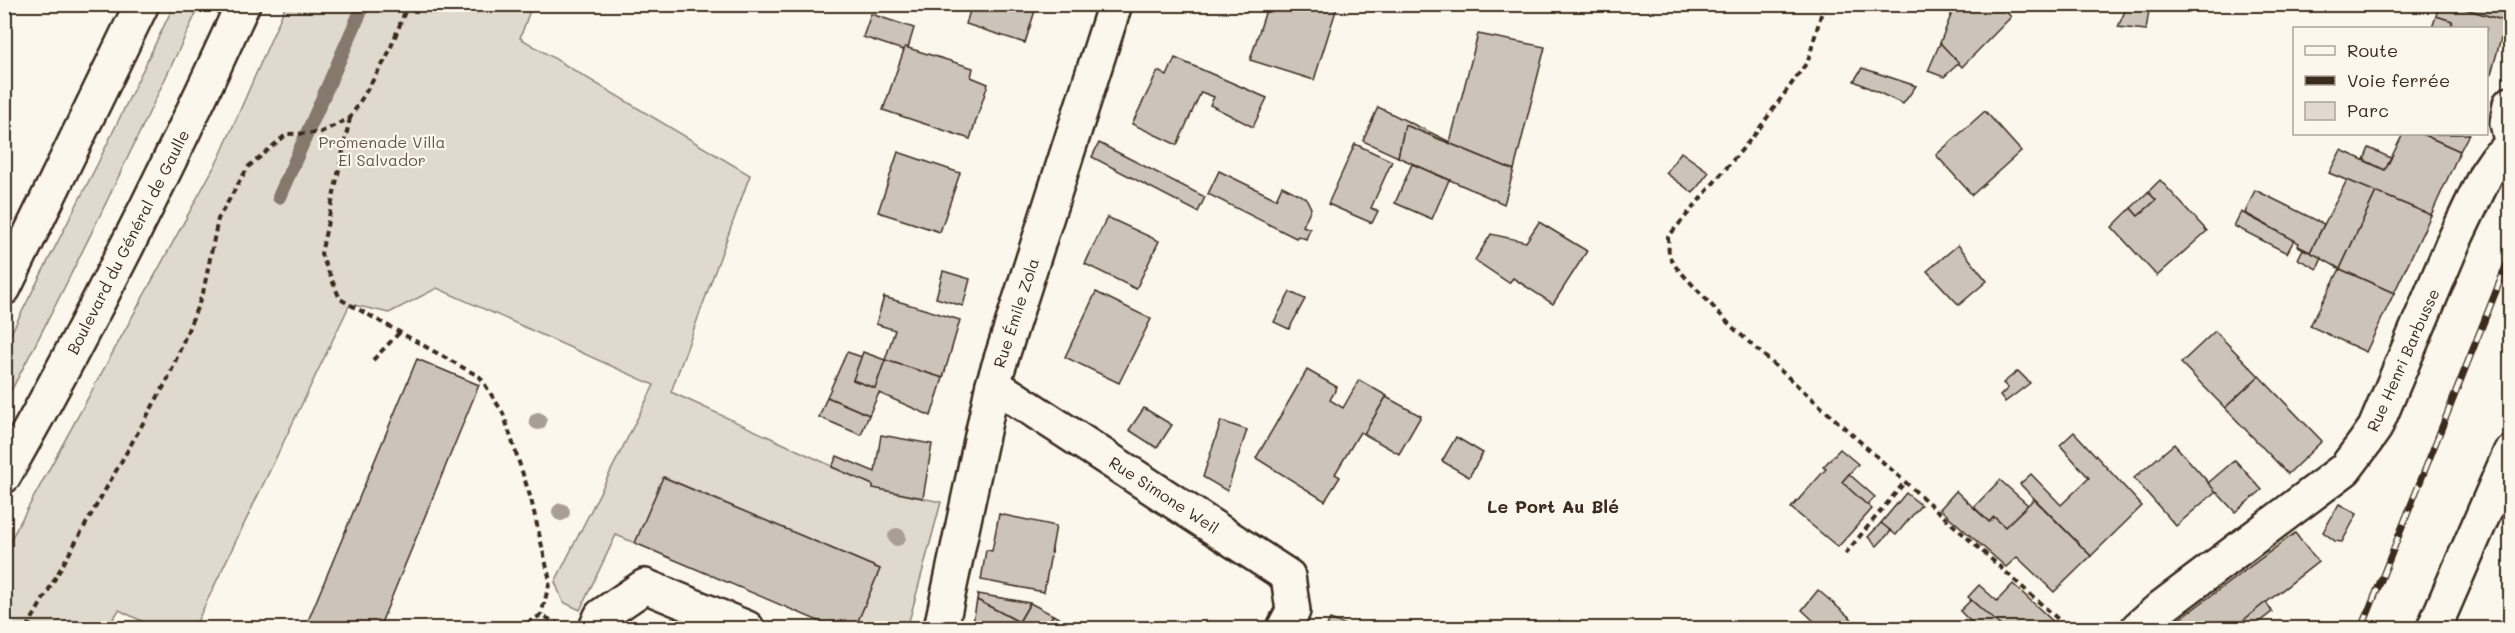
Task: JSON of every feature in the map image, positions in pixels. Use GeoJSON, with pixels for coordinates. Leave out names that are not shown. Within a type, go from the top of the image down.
{"type":"FeatureCollection","features":[{"type":"Feature","properties":{"kind":"street"},"geometry":{"type":"LineString","coordinates":[[4,288],[142,4]]}},
{"type":"Feature","properties":{"kind":"street","name":"Boulevard du Général de Gaulle"},"geometry":{"type":"LineString","coordinates":[[4,476],[91,316],[188,126],[243,4]]}},
{"type":"Feature","properties":{"kind":"street","name":"Rue Émile Zola"},"geometry":{"type":"LineString","coordinates":[[941,628],[993,384],[1114,4]]}},
{"type":"Feature","properties":{"kind":"street"},"geometry":{"type":"LineString","coordinates":[[2511,104],[2507,123],[2511,136]]}},
{"type":"Feature","properties":{"kind":"street","name":"Rue Henri Barbusse"},"geometry":{"type":"LineString","coordinates":[[2138,628],[2162,607],[2345,469],[2375,428],[2453,243],[2486,174],[2497,158],[2511,147]]}},
{"type":"Feature","properties":{"kind":"street","name":"Rue Simone Weil"},"geometry":{"type":"LineString","coordinates":[[993,384],[1288,576],[1293,611],[1284,628]]}},
{"type":"Feature","properties":{"kind":"street"},"geometry":{"type":"LineString","coordinates":[[2434,628],[2511,453]]}},
{"type":"Feature","properties":{"kind":"street"},"geometry":{"type":"LineString","coordinates":[[596,628],[602,616],[645,586],[747,628]]}},
{"type":"Feature","properties":{"kind":"path"},"geometry":{"type":"LineString","coordinates":[[408,4],[387,57],[350,118],[321,254],[340,299],[480,377],[503,413],[531,499],[550,581],[541,615],[518,628]]}},
{"type":"Feature","properties":{"kind":"path"},"geometry":{"type":"LineString","coordinates":[[1824,4],[1808,61],[1756,133],[1668,237],[1669,256],[1676,267],[1731,326],[2068,628]]}},
{"type":"Feature","properties":{"kind":"path"},"geometry":{"type":"LineString","coordinates":[[27,628],[168,379],[203,293],[218,219],[249,167],[287,134],[319,133],[350,118]]}},
{"type":"Feature","properties":{"kind":"path"},"geometry":{"type":"LineString","coordinates":[[373,360],[400,332]]}},
{"type":"Feature","properties":{"kind":"path"},"geometry":{"type":"LineString","coordinates":[[1845,554],[1905,483]]}},
{"type":"Feature","properties":{"kind":"path"},"geometry":{"type":"LineString","coordinates":[[541,615],[560,624]]}},
{"type":"Feature","properties":{"kind":"green space"},"geometry":{"type":"Polygon","coordinates":[[[174,5],[200,5],[81,254],[5,402],[5,345],[97,165],[174,5]]]}},
{"type":"Feature","properties":{"kind":"green space","name":"Promenade Villa El Salvador"},"geometry":{"type":"Polygon","coordinates":[[[286,5],[532,5],[520,38],[750,175],[671,392],[873,485],[873,488],[941,502],[910,618],[903,628],[855,628],[880,569],[664,477],[635,543],[616,535],[580,610],[563,602],[555,582],[654,385],[437,288],[389,313],[350,304],[194,628],[156,628],[119,610],[107,628],[5,628],[5,550],[220,156],[286,5]]]}},
{"type":"Feature","properties":{"kind":"building"},"geometry":{"type":"Polygon","coordinates":[[[972,4],[1037,4],[1025,43],[966,24],[972,4]]]}},
{"type":"Feature","properties":{"kind":"building"},"geometry":{"type":"Polygon","coordinates":[[[1268,4],[1338,4],[1314,80],[1250,60],[1268,4]]]}},
{"type":"Feature","properties":{"kind":"building"},"geometry":{"type":"Polygon","coordinates":[[[2000,4],[2011,17],[1962,67],[1940,43],[1955,5],[2000,4]]]}},
{"type":"Feature","properties":{"kind":"building"},"geometry":{"type":"Polygon","coordinates":[[[2128,4],[2150,4],[2146,30],[2118,27],[2128,4]]]}},
{"type":"Feature","properties":{"kind":"building"},"geometry":{"type":"Polygon","coordinates":[[[2439,4],[2449,4],[2506,21],[2491,74],[2488,73],[2488,27],[2451,27],[2452,21],[2436,16],[2439,4]]]}},
{"type":"Feature","properties":{"kind":"building"},"geometry":{"type":"Polygon","coordinates":[[[2449,4],[2510,4],[2506,21],[2449,4]]]}},
{"type":"Feature","properties":{"kind":"building"},"geometry":{"type":"Polygon","coordinates":[[[871,14],[914,28],[908,48],[903,50],[863,37],[871,14]]]}},
{"type":"Feature","properties":{"kind":"building"},"geometry":{"type":"Polygon","coordinates":[[[2436,16],[2452,21],[2451,27],[2432,27],[2436,16]]]}},
{"type":"Feature","properties":{"kind":"building"},"geometry":{"type":"Polygon","coordinates":[[[1478,34],[1545,47],[1514,170],[1405,125],[1398,157],[1363,141],[1378,107],[1450,142],[1478,34]]]}},
{"type":"Feature","properties":{"kind":"building"},"geometry":{"type":"Polygon","coordinates":[[[1940,43],[1959,63],[1944,77],[1928,71],[1940,43]]]}},
{"type":"Feature","properties":{"kind":"building"},"geometry":{"type":"Polygon","coordinates":[[[905,47],[973,68],[971,77],[988,84],[970,139],[883,110],[905,47]]]}},
{"type":"Feature","properties":{"kind":"building"},"geometry":{"type":"Polygon","coordinates":[[[1175,58],[1267,98],[1253,127],[1210,105],[1214,97],[1201,92],[1177,145],[1132,124],[1158,71],[1167,76],[1175,58]]]}},
{"type":"Feature","properties":{"kind":"building"},"geometry":{"type":"Polygon","coordinates":[[[1862,68],[1916,86],[1903,104],[1854,81],[1862,68]]]}},
{"type":"Feature","properties":{"kind":"building"},"geometry":{"type":"Polygon","coordinates":[[[1985,111],[2021,151],[1972,195],[1936,155],[1985,111]]]}},
{"type":"Feature","properties":{"kind":"building"},"geometry":{"type":"Polygon","coordinates":[[[1405,125],[1514,170],[1504,204],[1398,157],[1405,125]]]}},
{"type":"Feature","properties":{"kind":"building"},"geometry":{"type":"Polygon","coordinates":[[[2402,135],[2424,135],[2460,151],[2431,215],[2329,173],[2341,150],[2385,170],[2402,135]]]}},
{"type":"Feature","properties":{"kind":"building"},"geometry":{"type":"Polygon","coordinates":[[[2424,135],[2468,135],[2460,151],[2424,135]]]}},
{"type":"Feature","properties":{"kind":"building"},"geometry":{"type":"Polygon","coordinates":[[[1099,143],[1205,197],[1198,212],[1092,157],[1099,143]]]}},
{"type":"Feature","properties":{"kind":"building"},"geometry":{"type":"Polygon","coordinates":[[[1355,144],[1392,161],[1371,208],[1378,211],[1372,223],[1328,204],[1355,144]]]}},
{"type":"Feature","properties":{"kind":"building"},"geometry":{"type":"Polygon","coordinates":[[[2369,148],[2391,158],[2385,170],[2364,160],[2369,148]]]}},
{"type":"Feature","properties":{"kind":"building"},"geometry":{"type":"Polygon","coordinates":[[[898,152],[960,173],[940,232],[878,212],[898,152]]]}},
{"type":"Feature","properties":{"kind":"building"},"geometry":{"type":"Polygon","coordinates":[[[1681,152],[1709,172],[1693,193],[1666,173],[1681,152]]]}},
{"type":"Feature","properties":{"kind":"building"},"geometry":{"type":"Polygon","coordinates":[[[1412,164],[1449,180],[1432,219],[1395,203],[1412,164]]]}},
{"type":"Feature","properties":{"kind":"building"},"geometry":{"type":"Polygon","coordinates":[[[1219,171],[1276,199],[1282,186],[1306,198],[1311,208],[1303,226],[1310,229],[1306,239],[1298,236],[1296,238],[1208,194],[1219,171]]]}},
{"type":"Feature","properties":{"kind":"building"},"geometry":{"type":"Polygon","coordinates":[[[2160,180],[2207,231],[2157,276],[2112,227],[2131,208],[2138,216],[2156,200],[2148,192],[2160,180]]]}},
{"type":"Feature","properties":{"kind":"building"},"geometry":{"type":"Polygon","coordinates":[[[2347,180],[2376,192],[2340,269],[2310,252],[2347,180]]]}},
{"type":"Feature","properties":{"kind":"building"},"geometry":{"type":"Polygon","coordinates":[[[2255,190],[2324,224],[2310,252],[2298,246],[2299,243],[2245,213],[2255,190]]]}},
{"type":"Feature","properties":{"kind":"building"},"geometry":{"type":"Polygon","coordinates":[[[2148,192],[2156,200],[2138,216],[2131,208],[2148,192]]]}},
{"type":"Feature","properties":{"kind":"building"},"geometry":{"type":"Polygon","coordinates":[[[2376,192],[2431,215],[2394,293],[2340,269],[2376,192]]]}},
{"type":"Feature","properties":{"kind":"building"},"geometry":{"type":"Polygon","coordinates":[[[2241,212],[2294,240],[2287,253],[2234,226],[2241,212]]]}},
{"type":"Feature","properties":{"kind":"building"},"geometry":{"type":"Polygon","coordinates":[[[1107,217],[1159,241],[1136,289],[1085,264],[1107,217]]]}},
{"type":"Feature","properties":{"kind":"building"},"geometry":{"type":"Polygon","coordinates":[[[1539,222],[1587,251],[1553,304],[1513,278],[1509,283],[1475,260],[1491,234],[1526,242],[1539,222]]]}},
{"type":"Feature","properties":{"kind":"building"},"geometry":{"type":"Polygon","coordinates":[[[1958,245],[1987,281],[1959,305],[1927,271],[1958,245]]]}},
{"type":"Feature","properties":{"kind":"building"},"geometry":{"type":"Polygon","coordinates":[[[2303,249],[2322,258],[2317,269],[2298,259],[2303,249]]]}},
{"type":"Feature","properties":{"kind":"building"},"geometry":{"type":"Polygon","coordinates":[[[2340,269],[2394,293],[2366,352],[2310,326],[2340,269]]]}},
{"type":"Feature","properties":{"kind":"building"},"geometry":{"type":"Polygon","coordinates":[[[943,271],[970,279],[963,306],[936,298],[943,271]]]}},
{"type":"Feature","properties":{"kind":"building"},"geometry":{"type":"Polygon","coordinates":[[[1096,292],[1151,319],[1119,383],[1065,357],[1096,292]]]}},
{"type":"Feature","properties":{"kind":"building"},"geometry":{"type":"Polygon","coordinates":[[[1290,292],[1305,299],[1289,329],[1274,322],[1290,292]]]}},
{"type":"Feature","properties":{"kind":"building"},"geometry":{"type":"Polygon","coordinates":[[[884,297],[960,320],[943,378],[885,360],[895,330],[876,324],[884,297]]]}},
{"type":"Feature","properties":{"kind":"building"},"geometry":{"type":"Polygon","coordinates":[[[2215,331],[2259,376],[2225,408],[2181,363],[2215,331]]]}},
{"type":"Feature","properties":{"kind":"building"},"geometry":{"type":"Polygon","coordinates":[[[847,352],[862,357],[853,380],[875,388],[885,360],[943,378],[931,416],[879,393],[869,415],[827,397],[847,352]]]}},
{"type":"Feature","properties":{"kind":"building"},"geometry":{"type":"Polygon","coordinates":[[[863,352],[885,360],[875,388],[853,380],[863,352]]]}},
{"type":"Feature","properties":{"kind":"building"},"geometry":{"type":"Polygon","coordinates":[[[417,359],[479,385],[379,628],[305,628],[417,359]]]}},
{"type":"Feature","properties":{"kind":"building"},"geometry":{"type":"Polygon","coordinates":[[[1307,370],[1337,387],[1330,400],[1343,408],[1359,380],[1387,396],[1364,434],[1360,432],[1335,474],[1340,477],[1325,501],[1256,458],[1307,370]]]}},
{"type":"Feature","properties":{"kind":"building"},"geometry":{"type":"Polygon","coordinates":[[[2018,371],[2030,383],[2005,402],[2000,396],[2008,388],[2003,383],[2018,371]]]}},
{"type":"Feature","properties":{"kind":"building"},"geometry":{"type":"Polygon","coordinates":[[[2259,376],[2322,441],[2288,474],[2225,408],[2259,376]]]}},
{"type":"Feature","properties":{"kind":"building"},"geometry":{"type":"Polygon","coordinates":[[[827,397],[869,415],[861,435],[819,417],[827,397]]]}},
{"type":"Feature","properties":{"kind":"building"},"geometry":{"type":"Polygon","coordinates":[[[1386,397],[1421,416],[1399,454],[1364,434],[1386,397]]]}},
{"type":"Feature","properties":{"kind":"building"},"geometry":{"type":"Polygon","coordinates":[[[1144,408],[1172,425],[1157,448],[1129,430],[1144,408]]]}},
{"type":"Feature","properties":{"kind":"building"},"geometry":{"type":"Polygon","coordinates":[[[1221,421],[1247,430],[1227,491],[1203,477],[1221,421]]]}},
{"type":"Feature","properties":{"kind":"building"},"geometry":{"type":"Polygon","coordinates":[[[2074,432],[2142,506],[2091,556],[2020,484],[2031,474],[2061,505],[2089,478],[2060,445],[2074,432]]]}},
{"type":"Feature","properties":{"kind":"building"},"geometry":{"type":"Polygon","coordinates":[[[881,435],[932,444],[923,498],[873,488],[873,485],[832,467],[837,456],[875,472],[881,435]]]}},
{"type":"Feature","properties":{"kind":"building"},"geometry":{"type":"Polygon","coordinates":[[[1456,437],[1483,453],[1469,477],[1442,461],[1456,437]]]}},
{"type":"Feature","properties":{"kind":"building"},"geometry":{"type":"Polygon","coordinates":[[[2174,444],[2216,491],[2176,526],[2134,478],[2174,444]]]}},
{"type":"Feature","properties":{"kind":"building"},"geometry":{"type":"Polygon","coordinates":[[[1840,449],[1858,464],[1842,482],[1872,509],[1838,547],[1791,508],[1826,469],[1823,467],[1840,449]]]}},
{"type":"Feature","properties":{"kind":"building"},"geometry":{"type":"Polygon","coordinates":[[[2235,460],[2262,490],[2235,512],[2208,483],[2235,460]]]}},
{"type":"Feature","properties":{"kind":"building"},"geometry":{"type":"Polygon","coordinates":[[[1849,474],[1875,497],[1867,505],[1842,482],[1849,474]]]}},
{"type":"Feature","properties":{"kind":"building"},"geometry":{"type":"Polygon","coordinates":[[[663,477],[880,569],[855,628],[835,628],[635,543],[663,477]]]}},
{"type":"Feature","properties":{"kind":"building"},"geometry":{"type":"Polygon","coordinates":[[[2000,480],[2028,505],[2005,527],[1994,517],[1989,522],[1974,507],[2000,480]]]}},
{"type":"Feature","properties":{"kind":"building"},"geometry":{"type":"Polygon","coordinates":[[[1956,491],[1989,522],[1994,517],[2005,527],[2034,499],[2091,556],[2054,592],[2017,557],[2006,567],[1940,509],[1956,491]]]}},
{"type":"Feature","properties":{"kind":"building"},"geometry":{"type":"Polygon","coordinates":[[[1906,493],[1921,505],[1896,535],[1881,523],[1906,493]]]}},
{"type":"Feature","properties":{"kind":"building"},"geometry":{"type":"Polygon","coordinates":[[[2339,504],[2357,514],[2342,542],[2335,541],[2323,532],[2339,504]]]}},
{"type":"Feature","properties":{"kind":"building"},"geometry":{"type":"Polygon","coordinates":[[[999,514],[1056,526],[1044,592],[981,580],[986,550],[992,551],[999,514]]]}},
{"type":"Feature","properties":{"kind":"building"},"geometry":{"type":"Polygon","coordinates":[[[1881,523],[1891,531],[1877,546],[1868,537],[1881,523]]]}},
{"type":"Feature","properties":{"kind":"building"},"geometry":{"type":"Polygon","coordinates":[[[2295,533],[2318,562],[2240,623],[2244,628],[2169,627],[2295,533]]]}},
{"type":"Feature","properties":{"kind":"building"},"geometry":{"type":"Polygon","coordinates":[[[2013,584],[2060,628],[2002,628],[1968,597],[1979,585],[1997,601],[2013,584]]]}},
{"type":"Feature","properties":{"kind":"building"},"geometry":{"type":"Polygon","coordinates":[[[1818,590],[1862,628],[1812,628],[1816,623],[1802,610],[1818,590]]]}},
{"type":"Feature","properties":{"kind":"building"},"geometry":{"type":"Polygon","coordinates":[[[978,594],[1030,603],[1019,622],[977,600],[978,594]]]}},
{"type":"Feature","properties":{"kind":"building"},"geometry":{"type":"Polygon","coordinates":[[[977,600],[1019,622],[1031,628],[972,628],[977,600]]]}},
{"type":"Feature","properties":{"kind":"building"},"geometry":{"type":"Polygon","coordinates":[[[1971,600],[2003,628],[1977,628],[1960,611],[1971,600]]]}},
{"type":"Feature","properties":{"kind":"building"},"geometry":{"type":"Polygon","coordinates":[[[2266,602],[2272,612],[2251,628],[2244,628],[2240,623],[2266,602]]]}},
{"type":"Feature","properties":{"kind":"building"},"geometry":{"type":"Polygon","coordinates":[[[1030,603],[1053,615],[1045,628],[1031,628],[1019,622],[1030,603]]]}},
{"type":"Feature","properties":{"kind":"building"},"geometry":{"type":"Polygon","coordinates":[[[2510,611],[2510,628],[2501,628],[2510,611]]]}},
{"type":"Feature","properties":{"kind":"building"},"geometry":{"type":"Polygon","coordinates":[[[1053,615],[1076,628],[1045,628],[1053,615]]]}},
{"type":"Feature","properties":{"kind":"building"},"geometry":{"type":"Polygon","coordinates":[[[1330,619],[1353,628],[1326,628],[1330,619]]]}},
{"type":"Feature","properties":{"kind":"waterway"},"geometry":{"type":"LineString","coordinates":[[279,197],[364,4]]}},
{"type":"Feature","properties":{"kind":"railway"},"geometry":{"type":"LineString","coordinates":[[2362,628],[2510,256]]}},
{"type":"Feature","properties":{"kind":"district","name":"Le Port Au Blé"},"geometry":{"type":"Point","coordinates":[1553,507]}}]}
